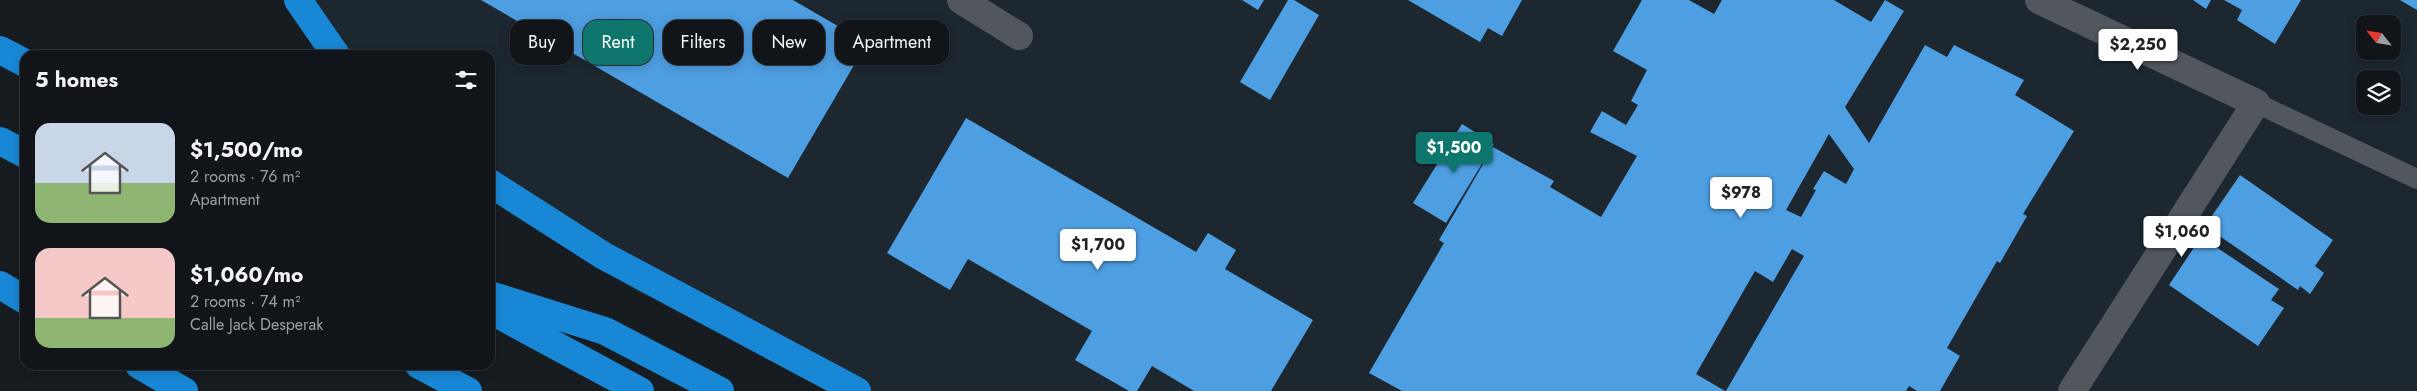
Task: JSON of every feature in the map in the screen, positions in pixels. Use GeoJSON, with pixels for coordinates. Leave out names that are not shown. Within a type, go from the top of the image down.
{"type":"FeatureCollection","features":[{"type":"Feature","properties":{"kind":"highway"},"geometry":{"type":"LineString","coordinates":[[298,0],[333,50]]}},
{"type":"Feature","properties":{"kind":"highway"},"geometry":{"type":"LineString","coordinates":[[0,50],[20,61]]}},
{"type":"Feature","properties":{"kind":"highway"},"geometry":{"type":"LineString","coordinates":[[0,141],[20,151]]}},
{"type":"Feature","properties":{"kind":"highway"},"geometry":{"type":"LineString","coordinates":[[495,185],[604,256],[857,391]]}},
{"type":"Feature","properties":{"kind":"highway"},"geometry":{"type":"LineString","coordinates":[[0,286],[20,297]]}},
{"type":"Feature","properties":{"kind":"highway"},"geometry":{"type":"LineString","coordinates":[[495,297],[605,331],[720,391]]}},
{"type":"Feature","properties":{"kind":"highway"},"geometry":{"type":"LineString","coordinates":[[495,313],[640,391]]}},
{"type":"Feature","properties":{"kind":"highway"},"geometry":{"type":"LineString","coordinates":[[148,370],[184,391]]}},
{"type":"Feature","properties":{"kind":"highway"},"geometry":{"type":"LineString","coordinates":[[428,370],[468,391]]}},
{"type":"Feature","properties":{"kind":"street"},"geometry":{"type":"LineString","coordinates":[[961,0],[1019,36]]}},
{"type":"Feature","properties":{"kind":"street"},"geometry":{"type":"LineString","coordinates":[[2038,0],[2256,103],[2072,391]]}},
{"type":"Feature","properties":{"kind":"lane"},"geometry":{"type":"LineString","coordinates":[[2256,103],[2417,179]]}},
{"type":"Feature","properties":{"kind":"shaded area"},"geometry":{"type":"Polygon","coordinates":[[[310,0],[2417,0],[2417,391],[831,391],[636,291],[495,191],[495,50],[338,50],[310,0]]]}},
{"type":"Feature","properties":{"kind":"building"},"geometry":{"type":"Polygon","coordinates":[[[481,0],[793,0],[835,24],[835,65],[854,65],[788,178],[593,65],[653,65],[653,20],[583,20],[583,59],[573,53],[573,20],[515,20],[481,0]]]}},
{"type":"Feature","properties":{"kind":"building"},"geometry":{"type":"Polygon","coordinates":[[[1242,0],[1264,0],[1258,10],[1242,0]]]}},
{"type":"Feature","properties":{"kind":"building"},"geometry":{"type":"Polygon","coordinates":[[[1288,0],[1294,0],[1319,15],[1270,100],[1240,82],[1288,0]]]}},
{"type":"Feature","properties":{"kind":"building"},"geometry":{"type":"Polygon","coordinates":[[[1408,0],[1522,0],[1502,36],[1488,28],[1480,42],[1408,0]]]}},
{"type":"Feature","properties":{"kind":"building"},"geometry":{"type":"Polygon","coordinates":[[[1642,0],[1689,0],[1714,14],[1722,0],[1834,0],[1871,22],[1885,0],[1904,11],[1845,107],[1869,143],[1925,45],[1947,57],[1954,45],[2024,80],[2015,95],[2074,131],[2023,214],[2027,216],[2000,263],[1997,261],[1947,348],[1960,356],[1940,391],[1917,391],[1909,386],[1906,391],[1726,391],[1804,256],[1792,249],[1773,282],[1755,271],[1696,374],[1725,391],[1402,391],[1369,373],[1444,243],[1439,240],[1493,147],[1554,181],[1550,187],[1601,217],[1637,156],[1590,132],[1602,111],[1626,125],[1638,105],[1631,101],[1647,70],[1613,51],[1642,0]],[[1829,134],[1786,210],[1801,217],[1816,190],[1813,189],[1824,171],[1846,184],[1854,169],[1829,134]]]}},
{"type":"Feature","properties":{"kind":"building"},"geometry":{"type":"Polygon","coordinates":[[[2193,0],[2211,0],[2206,9],[2193,0]]]}},
{"type":"Feature","properties":{"kind":"building"},"geometry":{"type":"Polygon","coordinates":[[[2224,0],[2301,0],[2275,44],[2237,20],[2242,10],[2224,0]]]}},
{"type":"Feature","properties":{"kind":"building"},"geometry":{"type":"Polygon","coordinates":[[[2400,0],[2417,0],[2417,10],[2400,0]]]}},
{"type":"Feature","properties":{"kind":"building"},"geometry":{"type":"Polygon","coordinates":[[[966,118],[1196,252],[1208,233],[1236,250],[1225,269],[1313,320],[1271,391],[1194,391],[1152,366],[1137,391],[1129,391],[1075,360],[1092,331],[968,259],[950,290],[887,253],[966,118]]]}},
{"type":"Feature","properties":{"kind":"building"},"geometry":{"type":"Polygon","coordinates":[[[1462,124],[1494,144],[1446,223],[1413,203],[1462,124]]]}},
{"type":"Feature","properties":{"kind":"building"},"geometry":{"type":"Polygon","coordinates":[[[2240,175],[2333,240],[2315,266],[2324,273],[2310,294],[2300,286],[2298,290],[2205,226],[2240,175]]]}},
{"type":"Feature","properties":{"kind":"building"},"geometry":{"type":"Polygon","coordinates":[[[2201,237],[2279,289],[2271,300],[2284,308],[2258,346],[2169,285],[2201,237]]]}}]}
